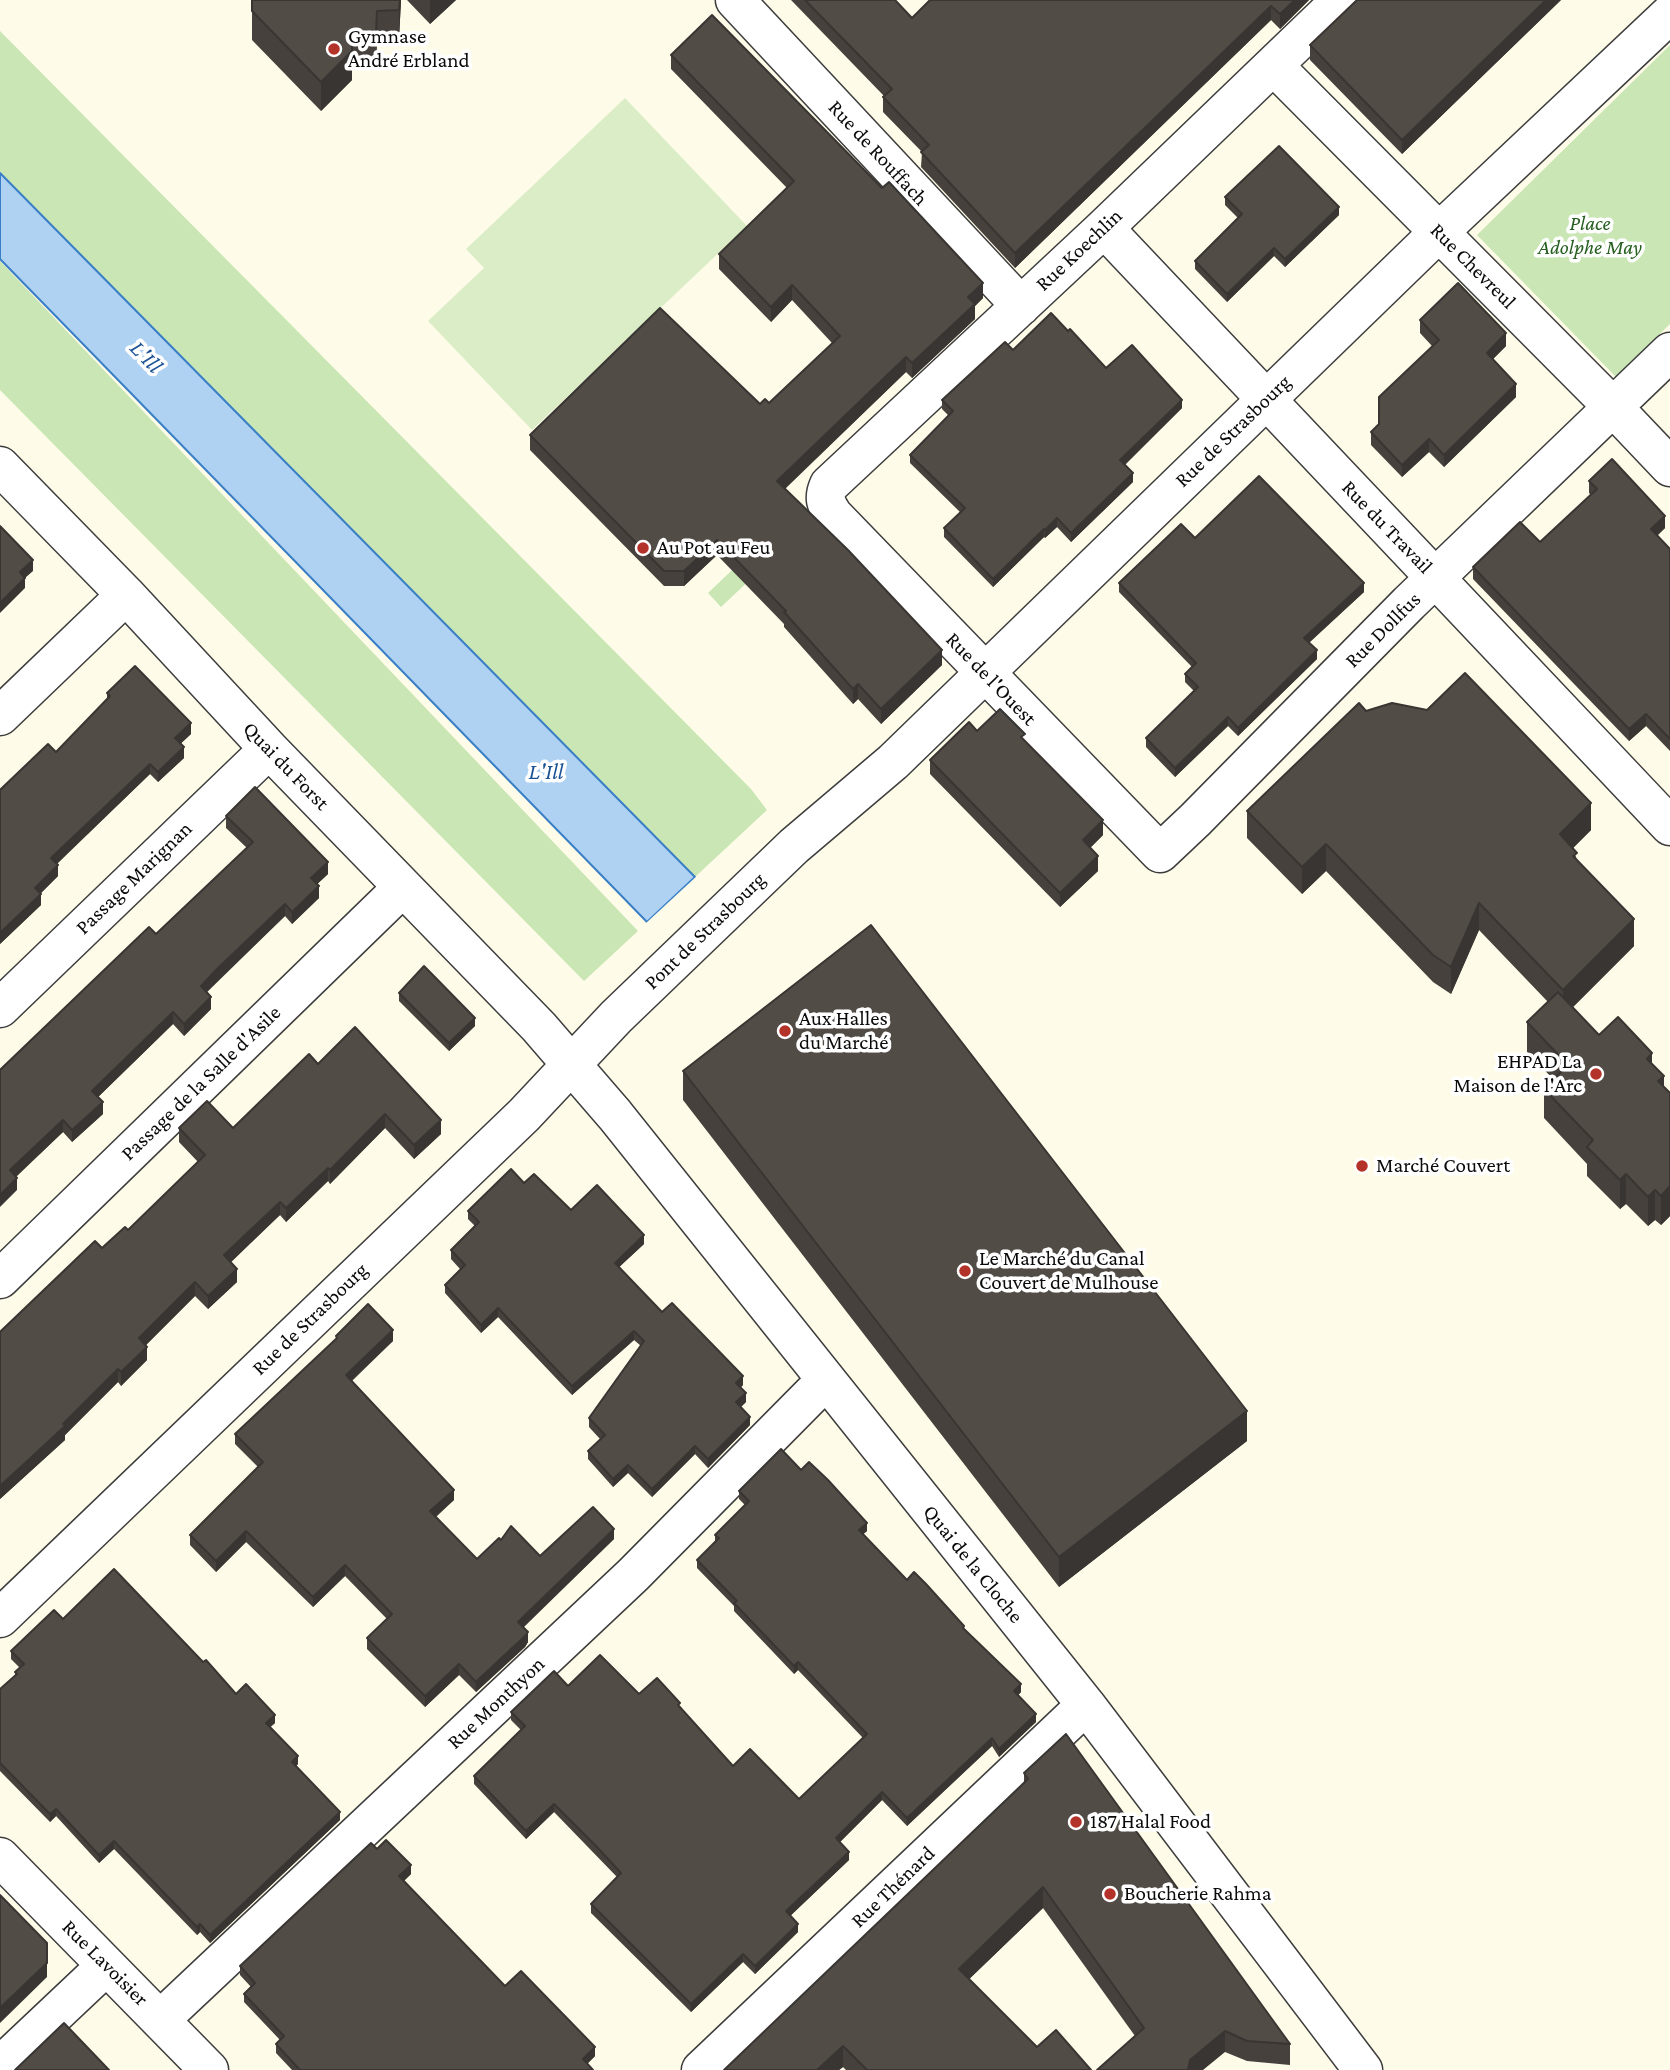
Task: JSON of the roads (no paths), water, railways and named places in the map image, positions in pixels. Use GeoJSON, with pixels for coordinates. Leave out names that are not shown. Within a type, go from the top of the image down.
{"type":"FeatureCollection","features":[{"type":"Feature","properties":{"kind":"street","name":"Rue de Rouffach"},"geometry":{"type":"LineString","coordinates":[[735,0],[1021,306]]}},
{"type":"Feature","properties":{"kind":"street","name":"Rue Koechlin"},"geometry":{"type":"LineString","coordinates":[[825,503],[825,493],[829,485],[1104,228],[1341,0]]}},
{"type":"Feature","properties":{"kind":"street","name":"Rue de Strasbourg"},"geometry":{"type":"LineString","coordinates":[[794,846],[893,762],[1438,232],[1670,14]]}},
{"type":"Feature","properties":{"kind":"street","name":"Rue Chevreul"},"geometry":{"type":"LineString","coordinates":[[1274,66],[1670,467]]}},
{"type":"Feature","properties":{"kind":"street","name":"Rue du Travail"},"geometry":{"type":"LineString","coordinates":[[1104,228],[1670,826]]}},
{"type":"Feature","properties":{"kind":"street","name":"Rue Dollfus"},"geometry":{"type":"LineString","coordinates":[[1160,853],[1436,577],[1670,352]]}},
{"type":"Feature","properties":{"kind":"street","name":"Quai du Forst"},"geometry":{"type":"LineString","coordinates":[[0,466],[540,1027],[572,1065]]}},
{"type":"Feature","properties":{"kind":"street","name":"Rue de l'Ouest"},"geometry":{"type":"LineString","coordinates":[[825,503],[833,515],[1160,853]]}},
{"type":"Feature","properties":{"kind":"street"},"geometry":{"type":"LineString","coordinates":[[0,716],[126,595]]}},
{"type":"Feature","properties":{"kind":"street","name":"Passage Marignan"},"geometry":{"type":"LineString","coordinates":[[0,1008],[269,748]]}},
{"type":"Feature","properties":{"kind":"street","name":"Pont de Strasbourg"},"geometry":{"type":"LineString","coordinates":[[616,1017],[794,846]]}},
{"type":"Feature","properties":{"kind":"street","name":"Passage de la Salle d'Asile"},"geometry":{"type":"LineString","coordinates":[[0,1279],[403,887]]}},
{"type":"Feature","properties":{"kind":"street","name":"Rue de Strasbourg"},"geometry":{"type":"LineString","coordinates":[[0,1618],[524,1115],[616,1017]]}},
{"type":"Feature","properties":{"kind":"street","name":"Quai de la Cloche"},"geometry":{"type":"LineString","coordinates":[[572,1065],[615,1115],[1086,1705],[1363,2070]]}},
{"type":"Feature","properties":{"kind":"street","name":"Rue Monthyon"},"geometry":{"type":"LineString","coordinates":[[160,2019],[633,1575],[826,1380]]}},
{"type":"Feature","properties":{"kind":"street","name":"Rue Thénard"},"geometry":{"type":"LineString","coordinates":[[701,2070],[1086,1705]]}},
{"type":"Feature","properties":{"kind":"street","name":"Rue Lavoisier"},"geometry":{"type":"LineString","coordinates":[[0,1857],[209,2070]]}},
{"type":"Feature","properties":{"kind":"street"},"geometry":{"type":"LineString","coordinates":[[0,2066],[106,1966]]}},
{"type":"Feature","properties":{"kind":"water","name":"L'Ill"},"geometry":{"type":"Polygon","coordinates":[[[0,173],[695,877],[647,922],[0,259],[0,173]]]}},
{"type":"Feature","properties":{"kind":"place","name":"Gymnase André Erbland"},"geometry":{"type":"Point","coordinates":[334,49]}},
{"type":"Feature","properties":{"kind":"place","name":"Au Pot au Feu"},"geometry":{"type":"Point","coordinates":[643,548]}},
{"type":"Feature","properties":{"kind":"place","name":"Aux Halles du Marché"},"geometry":{"type":"Point","coordinates":[785,1031]}},
{"type":"Feature","properties":{"kind":"place","name":"EHPAD La Maison de l'Arc"},"geometry":{"type":"Point","coordinates":[1596,1074]}},
{"type":"Feature","properties":{"kind":"place","name":"Marché Couvert"},"geometry":{"type":"Point","coordinates":[1362,1166]}},
{"type":"Feature","properties":{"kind":"place","name":"Le Marché du Canal Couvert de Mulhouse"},"geometry":{"type":"Point","coordinates":[965,1271]}},
{"type":"Feature","properties":{"kind":"place","name":"187 Halal Food"},"geometry":{"type":"Point","coordinates":[1076,1822]}},
{"type":"Feature","properties":{"kind":"place","name":"Boucherie Rahma"},"geometry":{"type":"Point","coordinates":[1110,1894]}},
{"type":"Feature","properties":{"kind":"park label","name":"Place Adolphe May"},"geometry":{"type":"Point","coordinates":[1590,236]}}]}
